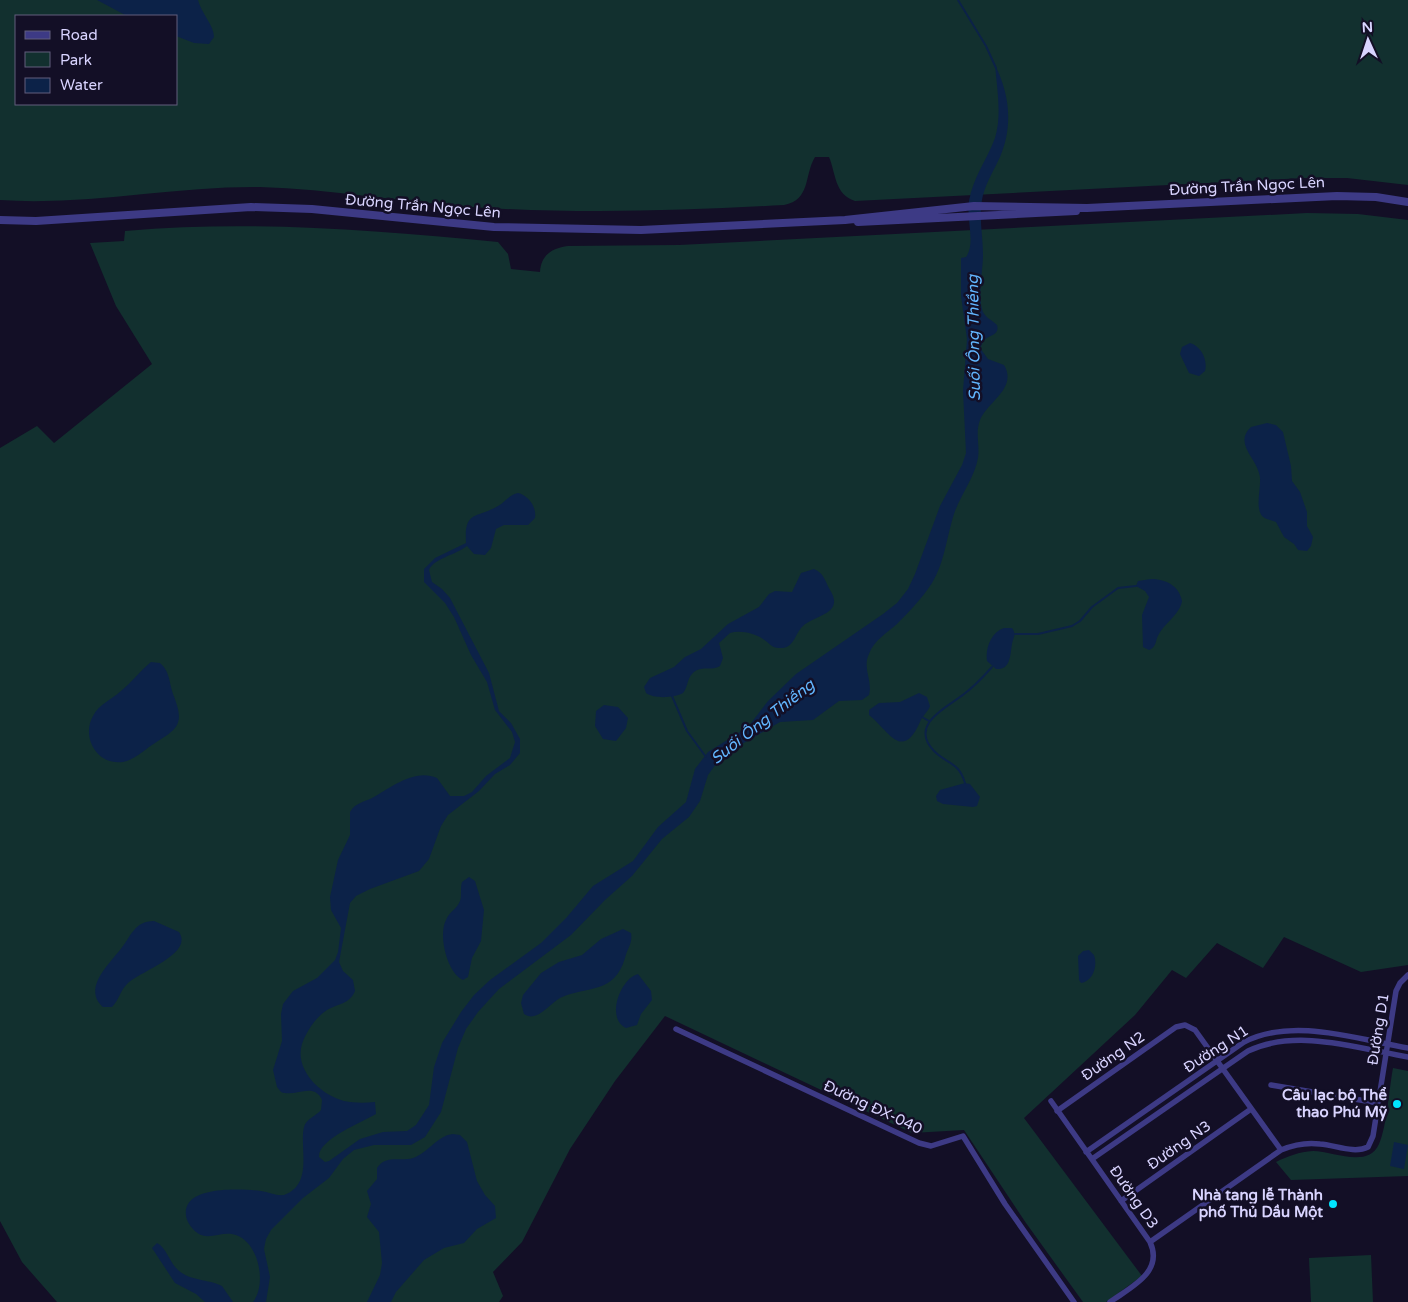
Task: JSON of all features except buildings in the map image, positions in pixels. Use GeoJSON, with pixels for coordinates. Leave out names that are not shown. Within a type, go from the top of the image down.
{"type":"FeatureCollection","features":[{"type":"Feature","properties":{"kind":"street","name":"Đường Trần Ngọc Lên"},"geometry":{"type":"LineString","coordinates":[[0,220],[36,221],[250,207],[312,209],[494,227],[578,230],[673,229],[845,220],[983,205],[1088,208],[1330,196],[1376,197],[1408,202]]}},
{"type":"Feature","properties":{"kind":"street","name":"Đường Trần Ngọc Lên"},"geometry":{"type":"LineString","coordinates":[[845,220],[868,223],[1058,213],[1088,208]]}},
{"type":"Feature","properties":{"kind":"street","name":"Đường D1"},"geometry":{"type":"LineString","coordinates":[[1280,1150],[1297,1145],[1312,1144],[1357,1150],[1365,1149],[1372,1139],[1396,991],[1400,983],[1408,975]]}},
{"type":"Feature","properties":{"kind":"street","name":"Đường N2"},"geometry":{"type":"LineString","coordinates":[[1058,1110],[1176,1027],[1185,1025],[1195,1030],[1217,1061]]}},
{"type":"Feature","properties":{"kind":"street","name":"Đường ĐX-040"},"geometry":{"type":"LineString","coordinates":[[676,1029],[919,1143],[931,1146],[963,1136],[1005,1204],[1074,1302]]}},
{"type":"Feature","properties":{"kind":"street","name":"Đường N1"},"geometry":{"type":"LineString","coordinates":[[1086,1152],[1252,1038],[1280,1030],[1306,1030],[1408,1048]]}},
{"type":"Feature","properties":{"kind":"street","name":"Đường N1"},"geometry":{"type":"LineString","coordinates":[[1092,1160],[1248,1051],[1280,1040],[1305,1040],[1408,1057]]}},
{"type":"Feature","properties":{"kind":"street"},"geometry":{"type":"LineString","coordinates":[[1150,1242],[1280,1150],[1217,1061]]}},
{"type":"Feature","properties":{"kind":"street"},"geometry":{"type":"LineString","coordinates":[[1271,1085],[1378,1103]]}},
{"type":"Feature","properties":{"kind":"street","name":"Đường D3"},"geometry":{"type":"LineString","coordinates":[[1051,1101],[1150,1242],[1154,1260],[1148,1274],[1110,1302]]}},
{"type":"Feature","properties":{"kind":"street","name":"Đường N3"},"geometry":{"type":"LineString","coordinates":[[1121,1201],[1252,1110]]}},
{"type":"Feature","properties":{"kind":"green space"},"geometry":{"type":"Polygon","coordinates":[[[0,0],[1408,0],[1408,185],[1347,178],[1305,178],[855,201],[848,198],[839,188],[829,157],[815,157],[803,192],[799,198],[784,205],[628,211],[511,209],[446,205],[313,190],[260,187],[195,189],[98,198],[33,201],[0,200],[0,0]]]}},
{"type":"Feature","properties":{"kind":"green space"},"geometry":{"type":"Polygon","coordinates":[[[1307,213],[1358,214],[1408,220],[1408,965],[1361,972],[1284,937],[1263,968],[1217,943],[1186,978],[1172,970],[1135,1015],[1024,1118],[1142,1276],[1106,1302],[1083,1302],[1026,1223],[964,1130],[912,1133],[665,1016],[615,1081],[570,1149],[522,1242],[493,1272],[503,1296],[499,1302],[57,1302],[22,1262],[0,1221],[0,448],[37,426],[54,443],[152,364],[116,306],[90,243],[124,241],[125,231],[173,228],[266,226],[358,230],[498,242],[508,254],[511,269],[540,272],[543,261],[548,253],[568,246],[679,245],[1307,213]]]}},
{"type":"Feature","properties":{"kind":"green space","name":"Câu lạc bộ Thể thao Phú Mỹ"},"geometry":{"type":"Polygon","coordinates":[[[1393,1068],[1408,1071],[1408,1176],[1291,1180],[1276,1162],[1294,1155],[1313,1151],[1359,1157],[1367,1156],[1374,1151],[1382,1136],[1393,1068]]]}},
{"type":"Feature","properties":{"kind":"green space"},"geometry":{"type":"Polygon","coordinates":[[[1371,1255],[1373,1302],[1311,1302],[1309,1258],[1371,1255]]]}},
{"type":"Feature","properties":{"kind":"water"},"geometry":{"type":"Polygon","coordinates":[[[97,0],[198,0],[212,28],[214,37],[209,44],[194,43],[178,37],[178,15],[125,15],[97,0]]]}},
{"type":"Feature","properties":{"kind":"water"},"geometry":{"type":"Polygon","coordinates":[[[995,65],[1007,99],[1008,122],[1007,134],[1000,157],[983,195],[981,218],[983,255],[980,292],[983,312],[998,328],[996,333],[984,340],[980,348],[988,359],[1004,365],[1007,381],[1000,394],[980,420],[976,465],[955,511],[943,557],[932,583],[911,609],[871,649],[867,659],[870,685],[869,695],[862,700],[839,701],[813,720],[780,722],[737,747],[716,764],[708,775],[700,801],[689,817],[662,839],[632,876],[605,900],[571,935],[499,989],[478,1012],[466,1029],[458,1048],[441,1112],[425,1137],[411,1145],[374,1145],[354,1150],[343,1159],[329,1178],[303,1198],[271,1230],[266,1239],[264,1249],[270,1277],[266,1302],[253,1302],[257,1294],[260,1275],[255,1255],[250,1246],[244,1239],[236,1235],[205,1236],[199,1234],[188,1222],[186,1208],[194,1198],[211,1191],[244,1190],[284,1195],[293,1190],[299,1183],[303,1164],[304,1127],[321,1110],[322,1100],[319,1094],[309,1091],[281,1092],[277,1087],[273,1070],[282,1041],[281,1014],[283,1004],[293,991],[317,978],[335,960],[338,952],[341,928],[331,910],[330,897],[338,860],[350,835],[350,812],[357,805],[411,777],[428,776],[437,778],[450,796],[464,796],[472,792],[486,776],[510,758],[515,742],[512,732],[495,710],[487,682],[471,655],[454,617],[445,603],[424,582],[424,569],[435,558],[466,543],[467,525],[473,517],[498,506],[512,495],[518,493],[525,496],[531,502],[535,510],[535,518],[528,525],[504,525],[496,529],[491,548],[485,555],[474,554],[467,546],[436,562],[429,570],[432,582],[450,598],[489,673],[499,711],[511,723],[520,739],[520,753],[510,765],[495,774],[479,791],[448,815],[441,826],[429,859],[419,871],[370,889],[356,896],[350,903],[339,962],[343,971],[353,980],[355,991],[350,999],[327,1010],[315,1021],[302,1044],[302,1063],[311,1080],[318,1087],[335,1098],[344,1101],[359,1103],[375,1102],[376,1114],[342,1132],[326,1144],[321,1150],[319,1157],[325,1162],[360,1139],[383,1132],[407,1131],[416,1125],[429,1105],[434,1067],[442,1043],[474,995],[490,980],[541,943],[567,917],[593,886],[633,861],[658,827],[686,802],[695,769],[708,752],[748,727],[768,701],[796,674],[883,614],[897,603],[908,589],[940,506],[962,465],[966,453],[963,391],[967,339],[961,296],[961,258],[966,257],[969,252],[971,238],[968,208],[971,192],[992,146],[997,129],[998,102],[995,65]]]}},
{"type":"Feature","properties":{"kind":"water"},"geometry":{"type":"Polygon","coordinates":[[[1190,343],[1203,354],[1206,367],[1205,371],[1199,376],[1189,373],[1180,354],[1182,347],[1190,343]]]}},
{"type":"Feature","properties":{"kind":"water"},"geometry":{"type":"Polygon","coordinates":[[[1267,423],[1276,425],[1283,432],[1291,466],[1292,481],[1300,492],[1307,512],[1307,526],[1313,537],[1311,546],[1307,551],[1298,550],[1294,544],[1284,537],[1276,522],[1262,516],[1260,511],[1259,473],[1247,450],[1245,439],[1246,433],[1251,427],[1267,423]]]}},
{"type":"Feature","properties":{"kind":"water"},"geometry":{"type":"Polygon","coordinates":[[[814,569],[824,578],[834,598],[834,604],[827,613],[803,626],[791,644],[784,648],[777,648],[751,634],[742,632],[730,633],[719,643],[723,658],[720,666],[695,671],[690,676],[683,693],[664,697],[646,693],[644,687],[650,678],[674,667],[685,657],[701,649],[728,624],[759,607],[769,594],[775,591],[792,592],[801,573],[814,569]]]}},
{"type":"Feature","properties":{"kind":"water"},"geometry":{"type":"Polygon","coordinates":[[[1151,579],[1171,584],[1178,591],[1182,601],[1181,606],[1162,630],[1156,643],[1149,650],[1143,647],[1142,615],[1149,597],[1145,591],[1136,586],[1138,581],[1151,579]]]}},
{"type":"Feature","properties":{"kind":"water"},"geometry":{"type":"Polygon","coordinates":[[[1004,628],[1012,628],[1014,632],[1010,657],[1005,667],[996,669],[987,661],[987,651],[992,637],[1004,628]]]}},
{"type":"Feature","properties":{"kind":"water"},"geometry":{"type":"Polygon","coordinates":[[[151,662],[160,663],[167,673],[179,713],[177,726],[168,735],[131,759],[123,762],[114,762],[106,759],[99,755],[90,741],[90,724],[93,716],[105,702],[125,688],[151,662]]]}},
{"type":"Feature","properties":{"kind":"water"},"geometry":{"type":"Polygon","coordinates":[[[919,693],[927,697],[930,706],[913,734],[907,740],[901,742],[895,740],[869,715],[869,710],[879,703],[900,702],[919,693]]]}},
{"type":"Feature","properties":{"kind":"water"},"geometry":{"type":"Polygon","coordinates":[[[604,705],[618,707],[628,718],[626,728],[616,741],[603,739],[595,726],[596,711],[604,705]]]}},
{"type":"Feature","properties":{"kind":"water"},"geometry":{"type":"Polygon","coordinates":[[[965,783],[970,784],[980,797],[977,806],[943,804],[937,801],[936,796],[940,790],[965,783]]]}},
{"type":"Feature","properties":{"kind":"water"},"geometry":{"type":"Polygon","coordinates":[[[469,877],[475,881],[484,910],[481,941],[472,958],[468,977],[463,980],[452,970],[448,962],[443,935],[447,917],[460,901],[462,882],[469,877]]]}},
{"type":"Feature","properties":{"kind":"water"},"geometry":{"type":"Polygon","coordinates":[[[154,921],[179,932],[182,940],[179,948],[173,955],[127,984],[112,1007],[103,1007],[97,1000],[95,992],[96,985],[104,969],[137,927],[154,921]]]}},
{"type":"Feature","properties":{"kind":"water"},"geometry":{"type":"Polygon","coordinates":[[[623,929],[631,933],[630,946],[620,970],[614,978],[599,987],[560,998],[543,1012],[534,1016],[524,1014],[521,1003],[523,995],[541,973],[559,962],[582,955],[601,939],[623,929]]]}},
{"type":"Feature","properties":{"kind":"water"},"geometry":{"type":"Polygon","coordinates":[[[1089,950],[1094,955],[1095,968],[1089,979],[1081,983],[1079,980],[1078,956],[1083,951],[1089,950]]]}},
{"type":"Feature","properties":{"kind":"water"},"geometry":{"type":"Polygon","coordinates":[[[638,974],[651,991],[652,1000],[641,1014],[637,1025],[626,1028],[620,1023],[617,1016],[618,999],[626,983],[638,974]]]}},
{"type":"Feature","properties":{"kind":"water"},"geometry":{"type":"Polygon","coordinates":[[[453,1134],[460,1135],[467,1142],[477,1181],[485,1195],[495,1206],[496,1218],[477,1229],[464,1243],[444,1248],[424,1260],[396,1292],[391,1302],[367,1302],[380,1275],[382,1263],[379,1232],[367,1217],[371,1204],[367,1191],[377,1179],[377,1168],[385,1161],[418,1156],[443,1137],[453,1134]]]}},
{"type":"Feature","properties":{"kind":"water"},"geometry":{"type":"Polygon","coordinates":[[[1394,1142],[1408,1145],[1404,1169],[1390,1166],[1394,1142]]]}},
{"type":"Feature","properties":{"kind":"water"},"geometry":{"type":"Polygon","coordinates":[[[157,1243],[183,1274],[222,1286],[233,1302],[205,1302],[196,1294],[175,1283],[152,1248],[157,1243]]]}},
{"type":"Feature","properties":{"kind":"waterway","name":"Suối Ông Thiềng"},"geometry":{"type":"LineString","coordinates":[[958,0],[986,46],[996,68]]}},
{"type":"Feature","properties":{"kind":"waterway"},"geometry":{"type":"LineString","coordinates":[[1015,634],[1038,634],[1072,626],[1080,621],[1092,607],[1118,588],[1136,586]]}},
{"type":"Feature","properties":{"kind":"waterway"},"geometry":{"type":"LineString","coordinates":[[965,783],[956,767],[934,751],[927,741],[925,733],[933,717],[972,688],[992,667]]}},
{"type":"Feature","properties":{"kind":"waterway"},"geometry":{"type":"LineString","coordinates":[[672,696],[687,731],[706,757]]}},
{"type":"Feature","properties":{"kind":"waterway"},"geometry":{"type":"LineString","coordinates":[[922,717],[929,721]]}},
{"type":"Feature","properties":{"kind":"place","name":"Câu lạc bộ Thể thao Phú Mỹ"},"geometry":{"type":"Point","coordinates":[1397,1104]}},
{"type":"Feature","properties":{"kind":"place","name":"Nhà tang lễ Thành phố Thủ Dầu Một"},"geometry":{"type":"Point","coordinates":[1333,1204]}}]}
